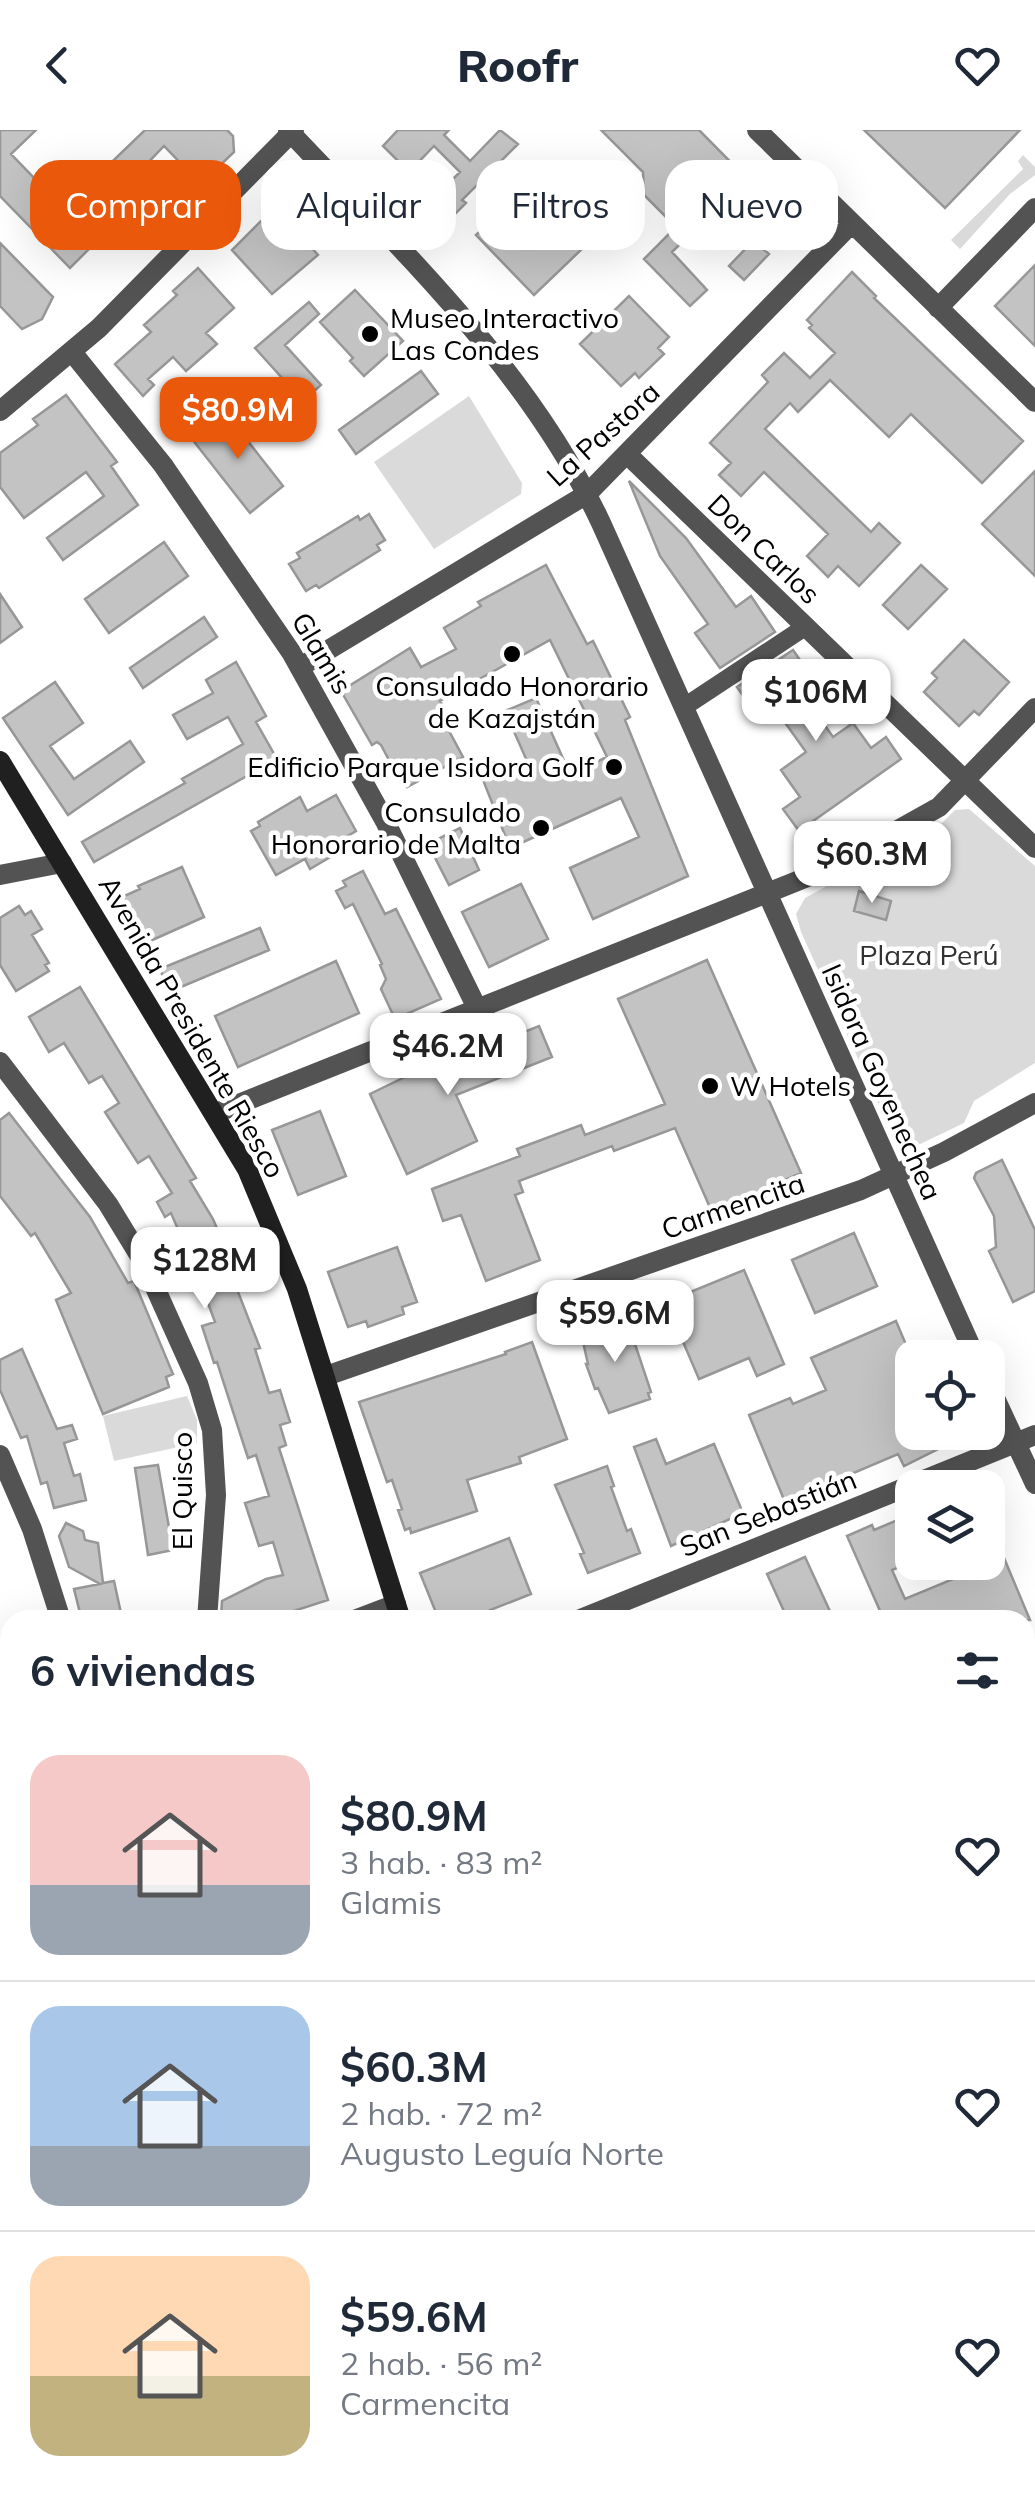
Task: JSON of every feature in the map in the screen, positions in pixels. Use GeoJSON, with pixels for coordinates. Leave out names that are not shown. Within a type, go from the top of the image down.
{"type":"FeatureCollection","features":[{"type":"Feature","properties":{"kind":"main road","name":"Avenida Presidente Riesco"},"geometry":{"type":"LineString","coordinates":[[0,761],[241,1156],[272,1224],[326,1376],[397,1610]]}},
{"type":"Feature","properties":{"kind":"street"},"geometry":{"type":"LineString","coordinates":[[0,412],[72,352],[291,131]]}},
{"type":"Feature","properties":{"kind":"street","name":"Isidora Goyenechea"},"geometry":{"type":"LineString","coordinates":[[291,131],[490,352],[534,406],[587,494],[968,1340]]}},
{"type":"Feature","properties":{"kind":"street"},"geometry":{"type":"LineString","coordinates":[[767,133],[852,223],[1035,402]]}},
{"type":"Feature","properties":{"kind":"street"},"geometry":{"type":"LineString","coordinates":[[938,308],[1035,208]]}},
{"type":"Feature","properties":{"kind":"street","name":"La Pastora"},"geometry":{"type":"LineString","coordinates":[[300,667],[587,494],[852,223]]}},
{"type":"Feature","properties":{"kind":"street","name":"Glamis"},"geometry":{"type":"LineString","coordinates":[[72,352],[207,526],[300,667],[386,823],[478,1010]]}},
{"type":"Feature","properties":{"kind":"street","name":"Don Carlos"},"geometry":{"type":"LineString","coordinates":[[628,455],[1035,848]]}},
{"type":"Feature","properties":{"kind":"street"},"geometry":{"type":"LineString","coordinates":[[684,708],[805,627]]}},
{"type":"Feature","properties":{"kind":"street"},"geometry":{"type":"LineString","coordinates":[[216,1113],[819,874],[919,820],[966,782],[1035,708]]}},
{"type":"Feature","properties":{"kind":"street"},"geometry":{"type":"LineString","coordinates":[[0,875],[62,863]]}},
{"type":"Feature","properties":{"kind":"street","name":"El Quisco"},"geometry":{"type":"LineString","coordinates":[[0,1062],[117,1218],[144,1264],[198,1383],[212,1430],[216,1495],[208,1610]]}},
{"type":"Feature","properties":{"kind":"street","name":"Carmencita"},"geometry":{"type":"LineString","coordinates":[[326,1376],[894,1176],[1035,1102]]}},
{"type":"Feature","properties":{"kind":"street"},"geometry":{"type":"LineString","coordinates":[[1005,1408],[1025,1439],[1035,1484]]}},
{"type":"Feature","properties":{"kind":"street","name":"San Sebastián"},"geometry":{"type":"LineString","coordinates":[[603,1610],[1025,1439]]}},
{"type":"Feature","properties":{"kind":"street"},"geometry":{"type":"LineString","coordinates":[[0,1455],[32,1528],[58,1610]]}},
{"type":"Feature","properties":{"kind":"green space"},"geometry":{"type":"Polygon","coordinates":[[[1023,155],[1035,167],[1035,175],[1010,194],[960,249],[951,240],[1023,169],[1018,161],[1023,155]]]}},
{"type":"Feature","properties":{"kind":"green space"},"geometry":{"type":"Polygon","coordinates":[[[469,396],[522,483],[521,494],[434,549],[374,462],[469,396]]]}},
{"type":"Feature","properties":{"kind":"green space","name":"Plaza Perú"},"geometry":{"type":"Polygon","coordinates":[[[969,809],[1035,866],[1035,1063],[974,1101],[964,1123],[914,1147],[888,1125],[796,914],[805,898],[942,823],[955,810],[969,809]]]}},
{"type":"Feature","properties":{"kind":"green space"},"geometry":{"type":"Polygon","coordinates":[[[187,1396],[197,1420],[197,1443],[114,1461],[103,1416],[187,1396]]]}},
{"type":"Feature","properties":{"kind":"building"},"geometry":{"type":"Polygon","coordinates":[[[0,130],[36,130],[11,154],[30,174],[30,227],[0,196],[0,130]]]}},
{"type":"Feature","properties":{"kind":"building"},"geometry":{"type":"Polygon","coordinates":[[[145,130],[227,130],[233,136],[234,152],[226,160],[178,160],[164,146],[151,160],[114,160],[145,130]]]}},
{"type":"Feature","properties":{"kind":"building"},"geometry":{"type":"Polygon","coordinates":[[[398,130],[449,130],[444,135],[470,161],[500,130],[518,144],[502,160],[476,160],[476,186],[456,213],[456,176],[460,172],[456,160],[448,160],[434,146],[421,160],[397,160],[383,146],[398,130]]]}},
{"type":"Feature","properties":{"kind":"building"},"geometry":{"type":"Polygon","coordinates":[[[601,130],[699,130],[729,160],[665,160],[665,216],[645,196],[645,160],[631,160],[601,130]]]}},
{"type":"Feature","properties":{"kind":"building"},"geometry":{"type":"Polygon","coordinates":[[[864,130],[1020,130],[945,208],[864,130]]]}},
{"type":"Feature","properties":{"kind":"building"},"geometry":{"type":"Polygon","coordinates":[[[261,221],[261,250],[314,250],[318,255],[272,294],[232,250],[241,250],[241,241],[261,221]]]}},
{"type":"Feature","properties":{"kind":"building"},"geometry":{"type":"Polygon","coordinates":[[[665,238],[665,250],[674,250],[707,290],[690,306],[644,259],[665,238]]]}},
{"type":"Feature","properties":{"kind":"building"},"geometry":{"type":"Polygon","coordinates":[[[0,243],[53,297],[42,319],[22,329],[0,306],[0,243]]]}},
{"type":"Feature","properties":{"kind":"building"},"geometry":{"type":"Polygon","coordinates":[[[52,250],[88,250],[70,268],[52,250]]]}},
{"type":"Feature","properties":{"kind":"building"},"geometry":{"type":"Polygon","coordinates":[[[490,250],[581,250],[534,295],[490,250]]]}},
{"type":"Feature","properties":{"kind":"building"},"geometry":{"type":"Polygon","coordinates":[[[744,250],[765,250],[769,254],[744,280],[729,266],[744,250]]]}},
{"type":"Feature","properties":{"kind":"building"},"geometry":{"type":"Polygon","coordinates":[[[1035,265],[1035,346],[995,306],[1035,265]]]}},
{"type":"Feature","properties":{"kind":"building"},"geometry":{"type":"Polygon","coordinates":[[[198,268],[234,308],[206,333],[217,344],[186,371],[173,357],[148,379],[154,385],[143,396],[115,364],[151,332],[144,325],[177,295],[173,291],[198,268]]]}},
{"type":"Feature","properties":{"kind":"building"},"geometry":{"type":"Polygon","coordinates":[[[852,272],[874,298],[1023,441],[982,483],[911,414],[889,437],[830,380],[798,412],[790,403],[765,429],[871,532],[879,523],[900,543],[859,586],[838,566],[828,577],[807,556],[828,534],[764,472],[741,496],[719,475],[731,463],[710,443],[768,382],[762,375],[784,353],[810,378],[835,353],[809,328],[812,325],[807,320],[852,272]]]}},
{"type":"Feature","properties":{"kind":"building","name":"Museo Interactivo Las Condes"},"geometry":{"type":"Polygon","coordinates":[[[355,290],[403,341],[364,376],[320,322],[355,290]]]}},
{"type":"Feature","properties":{"kind":"building"},"geometry":{"type":"Polygon","coordinates":[[[629,296],[669,337],[658,348],[664,354],[639,378],[635,373],[621,386],[580,344],[629,296]]]}},
{"type":"Feature","properties":{"kind":"building"},"geometry":{"type":"Polygon","coordinates":[[[309,302],[319,314],[285,345],[321,385],[303,401],[255,348],[309,302]]]}},
{"type":"Feature","properties":{"kind":"building"},"geometry":{"type":"Polygon","coordinates":[[[421,371],[438,394],[356,454],[339,430],[421,371]]]}},
{"type":"Feature","properties":{"kind":"building"},"geometry":{"type":"Polygon","coordinates":[[[66,395],[117,462],[111,466],[138,505],[63,560],[47,538],[104,496],[86,472],[24,518],[0,487],[0,453],[38,425],[33,419],[66,395]]]}},
{"type":"Feature","properties":{"kind":"building"},"geometry":{"type":"Polygon","coordinates":[[[225,412],[283,486],[250,513],[192,439],[225,412]]]}},
{"type":"Feature","properties":{"kind":"building"},"geometry":{"type":"Polygon","coordinates":[[[1035,471],[1035,576],[982,524],[1035,471]]]}},
{"type":"Feature","properties":{"kind":"building"},"geometry":{"type":"Polygon","coordinates":[[[629,481],[686,538],[736,607],[751,596],[775,632],[720,668],[695,633],[708,624],[660,556],[629,481]]]}},
{"type":"Feature","properties":{"kind":"building"},"geometry":{"type":"Polygon","coordinates":[[[369,514],[385,540],[377,545],[380,550],[319,588],[316,585],[306,591],[289,564],[300,558],[297,553],[358,516],[360,520],[369,514]]]}},
{"type":"Feature","properties":{"kind":"building"},"geometry":{"type":"Polygon","coordinates":[[[164,542],[188,576],[109,633],[85,599],[164,542]]]}},
{"type":"Feature","properties":{"kind":"building"},"geometry":{"type":"Polygon","coordinates":[[[546,565],[587,644],[593,641],[630,717],[625,720],[688,876],[593,919],[570,868],[639,837],[621,798],[510,848],[483,780],[527,761],[505,711],[536,698],[570,774],[607,757],[550,640],[440,701],[446,711],[440,714],[463,757],[407,787],[381,745],[372,745],[341,691],[410,648],[421,667],[456,649],[444,628],[481,606],[478,602],[546,565]]]}},
{"type":"Feature","properties":{"kind":"building"},"geometry":{"type":"Polygon","coordinates":[[[921,565],[947,589],[908,629],[883,605],[921,565]]]}},
{"type":"Feature","properties":{"kind":"building"},"geometry":{"type":"Polygon","coordinates":[[[0,594],[22,627],[0,643],[0,594]]]}},
{"type":"Feature","properties":{"kind":"building"},"geometry":{"type":"Polygon","coordinates":[[[204,617],[217,637],[143,688],[130,668],[204,617]]]}},
{"type":"Feature","properties":{"kind":"building"},"geometry":{"type":"Polygon","coordinates":[[[964,640],[1009,682],[979,715],[974,711],[959,726],[924,692],[937,678],[932,673],[964,640]]]}},
{"type":"Feature","properties":{"kind":"building"},"geometry":{"type":"Polygon","coordinates":[[[793,650],[811,676],[797,686],[833,737],[853,723],[871,748],[886,737],[901,759],[799,831],[783,809],[800,797],[781,770],[806,752],[769,700],[754,711],[737,687],[793,650]]]}},
{"type":"Feature","properties":{"kind":"building"},"geometry":{"type":"Polygon","coordinates":[[[236,662],[266,716],[256,722],[277,759],[94,862],[82,842],[185,783],[182,779],[243,744],[228,717],[187,739],[173,715],[213,693],[206,680],[236,662]]]}},
{"type":"Feature","properties":{"kind":"building"},"geometry":{"type":"Polygon","coordinates":[[[55,682],[83,723],[50,746],[74,779],[130,741],[144,762],[68,815],[3,718],[55,682]]]}},
{"type":"Feature","properties":{"kind":"building"},"geometry":{"type":"Polygon","coordinates":[[[336,795],[356,831],[338,842],[342,850],[310,869],[305,859],[276,875],[251,831],[260,826],[258,822],[300,797],[307,811],[336,795]]]}},
{"type":"Feature","properties":{"kind":"building"},"geometry":{"type":"Polygon","coordinates":[[[460,828],[479,870],[449,885],[428,844],[460,828]]]}},
{"type":"Feature","properties":{"kind":"building"},"geometry":{"type":"Polygon","coordinates":[[[182,867],[204,917],[141,945],[120,898],[182,867]]]}},
{"type":"Feature","properties":{"kind":"building"},"geometry":{"type":"Polygon","coordinates":[[[363,871],[385,914],[396,909],[441,999],[395,1019],[381,989],[386,979],[382,964],[353,904],[345,908],[336,891],[346,886],[343,881],[363,871]]]}},
{"type":"Feature","properties":{"kind":"building"},"geometry":{"type":"Polygon","coordinates":[[[521,884],[548,939],[489,967],[462,912],[521,884]]]}},
{"type":"Feature","properties":{"kind":"building"},"geometry":{"type":"Polygon","coordinates":[[[859,891],[891,901],[886,920],[854,911],[859,891]]]}},
{"type":"Feature","properties":{"kind":"building"},"geometry":{"type":"Polygon","coordinates":[[[19,906],[25,915],[31,911],[42,929],[32,935],[49,963],[45,965],[49,971],[16,991],[0,965],[0,918],[19,906]]]}},
{"type":"Feature","properties":{"kind":"building"},"geometry":{"type":"Polygon","coordinates":[[[260,928],[269,950],[169,992],[160,969],[260,928]]]}},
{"type":"Feature","properties":{"kind":"building","name":"W Hotels"},"geometry":{"type":"Polygon","coordinates":[[[707,960],[801,1173],[712,1212],[675,1128],[614,1151],[612,1146],[519,1181],[523,1192],[515,1195],[540,1260],[486,1281],[461,1215],[443,1221],[432,1189],[520,1156],[517,1149],[581,1125],[585,1135],[665,1104],[618,999],[707,960]]]}},
{"type":"Feature","properties":{"kind":"building"},"geometry":{"type":"Polygon","coordinates":[[[336,961],[359,1013],[238,1067],[215,1016],[336,961]]]}},
{"type":"Feature","properties":{"kind":"building"},"geometry":{"type":"Polygon","coordinates":[[[80,987],[196,1178],[190,1181],[224,1245],[220,1246],[260,1348],[255,1349],[269,1393],[280,1390],[290,1422],[280,1425],[286,1445],[279,1448],[328,1600],[297,1610],[221,1610],[222,1601],[283,1575],[273,1542],[259,1546],[245,1503],[269,1496],[256,1455],[248,1458],[202,1326],[215,1322],[205,1295],[209,1293],[190,1246],[186,1248],[171,1213],[165,1217],[157,1202],[172,1193],[149,1156],[138,1163],[105,1112],[119,1103],[102,1076],[89,1083],[64,1043],[49,1052],[29,1017],[80,987]]]}},
{"type":"Feature","properties":{"kind":"building"},"geometry":{"type":"Polygon","coordinates":[[[539,1026],[552,1057],[456,1095],[477,1141],[407,1174],[370,1094],[440,1060],[442,1065],[539,1026]]]}},
{"type":"Feature","properties":{"kind":"building"},"geometry":{"type":"Polygon","coordinates":[[[320,1111],[346,1176],[298,1195],[272,1130],[320,1111]]]}},
{"type":"Feature","properties":{"kind":"building"},"geometry":{"type":"Polygon","coordinates":[[[9,1113],[90,1217],[128,1283],[134,1281],[173,1374],[166,1377],[169,1387],[103,1414],[56,1300],[71,1293],[35,1233],[31,1236],[0,1196],[0,1120],[9,1113]]]}},
{"type":"Feature","properties":{"kind":"building"},"geometry":{"type":"Polygon","coordinates":[[[1002,1160],[1035,1230],[1035,1291],[1013,1302],[989,1251],[996,1247],[994,1216],[974,1178],[976,1173],[1002,1160]]]}},
{"type":"Feature","properties":{"kind":"building"},"geometry":{"type":"Polygon","coordinates":[[[854,1233],[877,1286],[815,1313],[792,1260],[854,1233]]]}},
{"type":"Feature","properties":{"kind":"building"},"geometry":{"type":"Polygon","coordinates":[[[397,1247],[417,1302],[402,1307],[404,1314],[368,1327],[366,1321],[348,1327],[328,1272],[397,1247]]]}},
{"type":"Feature","properties":{"kind":"building"},"geometry":{"type":"Polygon","coordinates":[[[744,1270],[784,1364],[757,1376],[749,1358],[699,1379],[666,1302],[744,1270]]]}},
{"type":"Feature","properties":{"kind":"building"},"geometry":{"type":"Polygon","coordinates":[[[616,1316],[636,1347],[651,1392],[650,1399],[609,1413],[586,1364],[581,1333],[582,1328],[616,1316]]]}},
{"type":"Feature","properties":{"kind":"building"},"geometry":{"type":"Polygon","coordinates":[[[896,1321],[904,1340],[895,1340],[895,1450],[936,1450],[904,1466],[898,1454],[785,1502],[749,1415],[790,1398],[793,1404],[826,1390],[811,1358],[896,1321]]]}},
{"type":"Feature","properties":{"kind":"building"},"geometry":{"type":"Polygon","coordinates":[[[532,1342],[567,1439],[519,1457],[521,1463],[467,1480],[477,1511],[411,1533],[410,1528],[405,1530],[392,1480],[387,1482],[359,1402],[532,1342]]]}},
{"type":"Feature","properties":{"kind":"building"},"geometry":{"type":"Polygon","coordinates":[[[22,1349],[57,1429],[72,1425],[77,1439],[64,1443],[74,1476],[80,1474],[86,1500],[54,1508],[47,1482],[41,1484],[27,1436],[21,1438],[0,1390],[0,1360],[22,1349]]]}},
{"type":"Feature","properties":{"kind":"building"},"geometry":{"type":"Polygon","coordinates":[[[656,1439],[666,1464],[714,1444],[743,1513],[671,1546],[634,1447],[656,1439]]]}},
{"type":"Feature","properties":{"kind":"building"},"geometry":{"type":"Polygon","coordinates":[[[158,1465],[173,1550],[148,1555],[135,1468],[158,1465]]]}},
{"type":"Feature","properties":{"kind":"building"},"geometry":{"type":"Polygon","coordinates":[[[607,1466],[627,1531],[631,1529],[640,1553],[588,1573],[580,1554],[584,1553],[555,1485],[607,1466]]]}},
{"type":"Feature","properties":{"kind":"building"},"geometry":{"type":"Polygon","coordinates":[[[895,1521],[892,1570],[905,1599],[951,1580],[1005,1580],[1005,1560],[1026,1610],[880,1610],[847,1536],[872,1525],[874,1530],[895,1521]]]}},
{"type":"Feature","properties":{"kind":"building"},"geometry":{"type":"Polygon","coordinates":[[[66,1523],[83,1531],[85,1540],[98,1543],[103,1583],[114,1581],[120,1610],[79,1610],[74,1589],[100,1584],[69,1567],[59,1536],[66,1523]]]}},
{"type":"Feature","properties":{"kind":"building"},"geometry":{"type":"Polygon","coordinates":[[[509,1538],[531,1594],[490,1610],[435,1610],[420,1573],[509,1538]]]}},
{"type":"Feature","properties":{"kind":"building"},"geometry":{"type":"Polygon","coordinates":[[[805,1557],[829,1610],[783,1610],[767,1574],[805,1557]]]}},
{"type":"Feature","properties":{"kind":"place","name":"Museo Interactivo Las Condes"},"geometry":{"type":"Point","coordinates":[370,334]}},
{"type":"Feature","properties":{"kind":"place","name":"Consulado Honorario de Kazajstán"},"geometry":{"type":"Point","coordinates":[512,654]}},
{"type":"Feature","properties":{"kind":"place","name":"Edificio Parque Isidora Golf"},"geometry":{"type":"Point","coordinates":[614,767]}},
{"type":"Feature","properties":{"kind":"place","name":"Consulado Honorario de Malta"},"geometry":{"type":"Point","coordinates":[541,828]}},
{"type":"Feature","properties":{"kind":"place","name":"W Hotels"},"geometry":{"type":"Point","coordinates":[710,1086]}}]}
